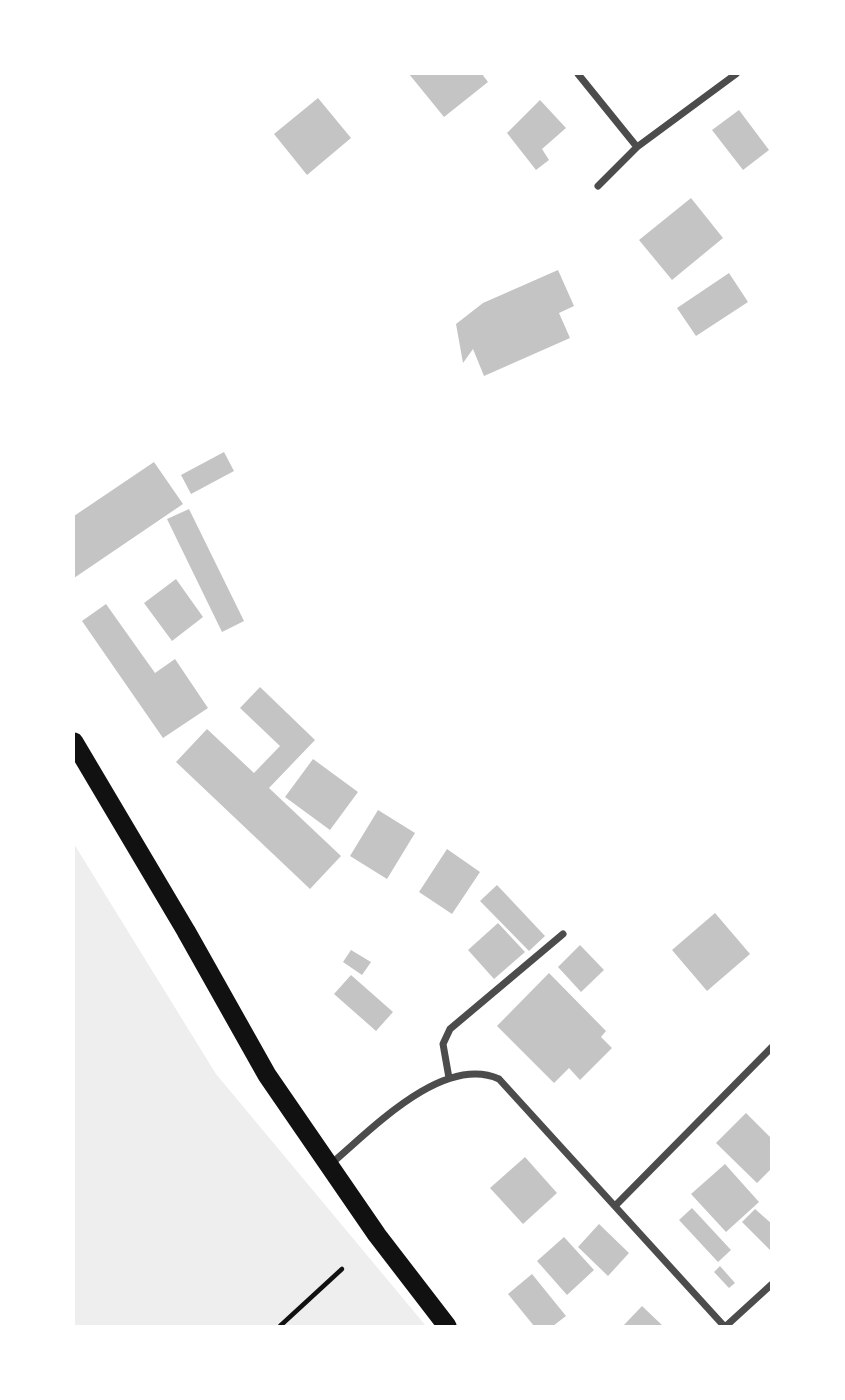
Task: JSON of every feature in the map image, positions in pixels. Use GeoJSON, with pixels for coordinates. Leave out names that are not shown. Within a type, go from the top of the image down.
{"type":"FeatureCollection","features":[{"type":"Feature","properties":{"kind":"highway"},"geometry":{"type":"LineString","coordinates":[[74,742],[186,931],[267,1075],[328,1166],[447,1326]]}},
{"type":"Feature","properties":{"kind":"street"},"geometry":{"type":"LineString","coordinates":[[578,74],[637,147]]}},
{"type":"Feature","properties":{"kind":"street"},"geometry":{"type":"LineString","coordinates":[[598,186],[637,147],[736,74]]}},
{"type":"Feature","properties":{"kind":"street"},"geometry":{"type":"LineString","coordinates":[[449,1078],[443,1044],[450,1029],[563,934]]}},
{"type":"Feature","properties":{"kind":"street"},"geometry":{"type":"LineString","coordinates":[[615,1206],[772,1047]]}},
{"type":"Feature","properties":{"kind":"street"},"geometry":{"type":"LineString","coordinates":[[328,1166],[407,1100],[449,1078],[472,1073],[486,1074],[499,1079],[725,1326],[772,1284]]}},
{"type":"Feature","properties":{"kind":"path"},"geometry":{"type":"LineString","coordinates":[[280,1326],[342,1269]]}},
{"type":"Feature","properties":{"kind":"shaded area"},"geometry":{"type":"Polygon","coordinates":[[[74,844],[216,1074],[426,1326],[74,1326],[74,844]]]}},
{"type":"Feature","properties":{"kind":"building"},"geometry":{"type":"Polygon","coordinates":[[[409,74],[482,74],[488,82],[444,117],[409,74]]]}},
{"type":"Feature","properties":{"kind":"building"},"geometry":{"type":"Polygon","coordinates":[[[318,98],[351,138],[307,175],[274,134],[318,98]]]}},
{"type":"Feature","properties":{"kind":"building"},"geometry":{"type":"Polygon","coordinates":[[[540,100],[566,128],[542,149],[549,160],[536,170],[507,133],[540,100]]]}},
{"type":"Feature","properties":{"kind":"building"},"geometry":{"type":"Polygon","coordinates":[[[739,110],[769,150],[743,170],[712,130],[739,110]]]}},
{"type":"Feature","properties":{"kind":"building"},"geometry":{"type":"Polygon","coordinates":[[[691,198],[723,238],[672,280],[639,240],[691,198]]]}},
{"type":"Feature","properties":{"kind":"building"},"geometry":{"type":"Polygon","coordinates":[[[558,270],[574,306],[559,313],[570,338],[484,376],[473,349],[463,363],[456,324],[483,303],[558,270]]]}},
{"type":"Feature","properties":{"kind":"building"},"geometry":{"type":"Polygon","coordinates":[[[729,273],[748,302],[696,336],[677,308],[729,273]]]}},
{"type":"Feature","properties":{"kind":"building"},"geometry":{"type":"Polygon","coordinates":[[[224,452],[234,471],[191,494],[181,475],[224,452]]]}},
{"type":"Feature","properties":{"kind":"building"},"geometry":{"type":"Polygon","coordinates":[[[154,462],[183,504],[74,578],[74,516],[154,462]]]}},
{"type":"Feature","properties":{"kind":"building"},"geometry":{"type":"Polygon","coordinates":[[[189,509],[244,621],[222,632],[167,519],[189,509]]]}},
{"type":"Feature","properties":{"kind":"building"},"geometry":{"type":"Polygon","coordinates":[[[176,579],[203,617],[172,641],[144,603],[176,579]]]}},
{"type":"Feature","properties":{"kind":"building"},"geometry":{"type":"Polygon","coordinates":[[[106,604],[155,673],[175,659],[208,708],[163,738],[82,621],[106,604]]]}},
{"type":"Feature","properties":{"kind":"building"},"geometry":{"type":"Polygon","coordinates":[[[260,687],[315,740],[269,788],[341,856],[310,889],[176,762],[207,729],[254,773],[280,746],[240,708],[260,687]]]}},
{"type":"Feature","properties":{"kind":"building"},"geometry":{"type":"Polygon","coordinates":[[[313,759],[358,792],[330,830],[285,797],[313,759]]]}},
{"type":"Feature","properties":{"kind":"building"},"geometry":{"type":"Polygon","coordinates":[[[378,810],[415,833],[387,879],[350,856],[378,810]]]}},
{"type":"Feature","properties":{"kind":"building"},"geometry":{"type":"Polygon","coordinates":[[[447,849],[480,872],[452,914],[419,892],[447,849]]]}},
{"type":"Feature","properties":{"kind":"building"},"geometry":{"type":"Polygon","coordinates":[[[497,885],[545,936],[529,951],[480,901],[497,885]]]}},
{"type":"Feature","properties":{"kind":"building"},"geometry":{"type":"Polygon","coordinates":[[[715,913],[750,954],[707,991],[672,950],[715,913]]]}},
{"type":"Feature","properties":{"kind":"building"},"geometry":{"type":"Polygon","coordinates":[[[498,923],[525,952],[494,979],[468,950],[498,923]]]}},
{"type":"Feature","properties":{"kind":"building"},"geometry":{"type":"Polygon","coordinates":[[[580,945],[604,970],[581,992],[558,967],[580,945]]]}},
{"type":"Feature","properties":{"kind":"building"},"geometry":{"type":"Polygon","coordinates":[[[351,950],[371,962],[362,975],[343,962],[351,950]]]}},
{"type":"Feature","properties":{"kind":"building"},"geometry":{"type":"Polygon","coordinates":[[[549,973],[606,1031],[601,1037],[612,1048],[580,1080],[569,1068],[554,1083],[497,1026],[549,973]]]}},
{"type":"Feature","properties":{"kind":"building"},"geometry":{"type":"Polygon","coordinates":[[[351,975],[393,1012],[376,1031],[334,994],[351,975]]]}},
{"type":"Feature","properties":{"kind":"building"},"geometry":{"type":"Polygon","coordinates":[[[746,1113],[772,1139],[772,1168],[757,1183],[716,1143],[746,1113]]]}},
{"type":"Feature","properties":{"kind":"building"},"geometry":{"type":"Polygon","coordinates":[[[525,1157],[557,1193],[523,1224],[490,1188],[525,1157]]]}},
{"type":"Feature","properties":{"kind":"building"},"geometry":{"type":"Polygon","coordinates":[[[725,1164],[759,1202],[726,1232],[691,1194],[725,1164]]]}},
{"type":"Feature","properties":{"kind":"building"},"geometry":{"type":"Polygon","coordinates":[[[692,1208],[731,1250],[718,1262],[679,1220],[692,1208]]]}},
{"type":"Feature","properties":{"kind":"building"},"geometry":{"type":"Polygon","coordinates":[[[755,1209],[772,1224],[770,1250],[742,1222],[755,1209]]]}},
{"type":"Feature","properties":{"kind":"building"},"geometry":{"type":"Polygon","coordinates":[[[599,1224],[629,1253],[608,1276],[578,1247],[599,1224]]]}},
{"type":"Feature","properties":{"kind":"building"},"geometry":{"type":"Polygon","coordinates":[[[564,1237],[594,1270],[567,1295],[537,1261],[564,1237]]]}},
{"type":"Feature","properties":{"kind":"building"},"geometry":{"type":"Polygon","coordinates":[[[720,1266],[735,1283],[729,1288],[714,1272],[720,1266]]]}},
{"type":"Feature","properties":{"kind":"building"},"geometry":{"type":"Polygon","coordinates":[[[532,1274],[566,1316],[553,1326],[534,1326],[508,1294],[532,1274]]]}},
{"type":"Feature","properties":{"kind":"building"},"geometry":{"type":"Polygon","coordinates":[[[642,1306],[663,1326],[623,1326],[642,1306]]]}}]}
